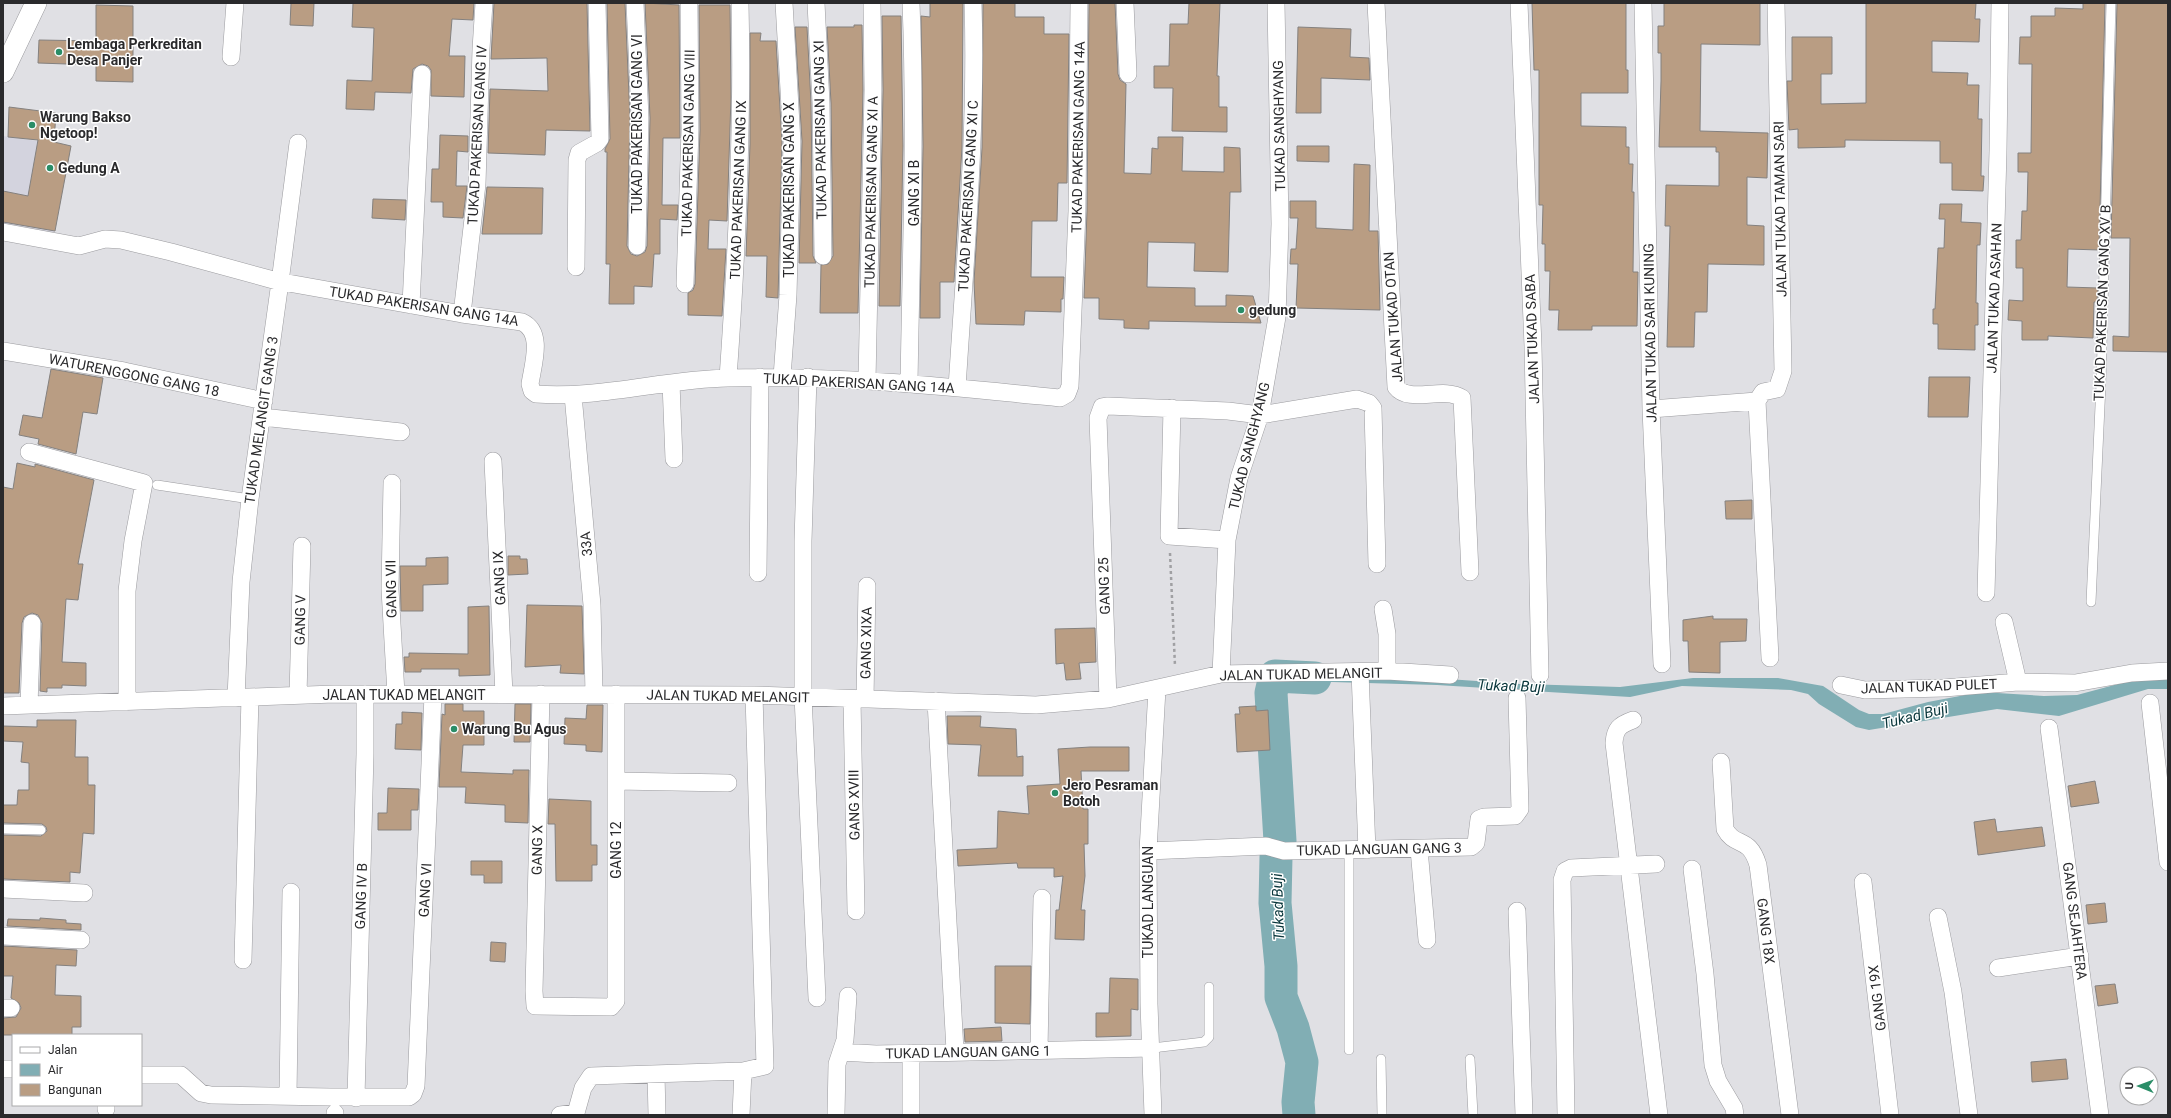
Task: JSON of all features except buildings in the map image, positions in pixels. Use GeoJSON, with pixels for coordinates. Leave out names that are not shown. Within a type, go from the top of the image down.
{"type":"FeatureCollection","features":[{"type":"Feature","properties":{"kind":"street"},"geometry":{"type":"LineString","coordinates":[[3,72],[36,3]]}},
{"type":"Feature","properties":{"kind":"street"},"geometry":{"type":"LineString","coordinates":[[231,57],[235,3]]}},
{"type":"Feature","properties":{"kind":"street","name":"TUKAD PAKERISAN GANG IV"},"geometry":{"type":"LineString","coordinates":[[462,314],[477,184],[484,3]]}},
{"type":"Feature","properties":{"kind":"street"},"geometry":{"type":"LineString","coordinates":[[576,267],[577,160],[579,153],[597,143],[600,138],[597,3]]}},
{"type":"Feature","properties":{"kind":"street","name":"TUKAD PAKERISAN GANG VI"},"geometry":{"type":"LineString","coordinates":[[635,3],[640,118],[637,246]]}},
{"type":"Feature","properties":{"kind":"street","name":"TUKAD PAKERISAN GANG VIII"},"geometry":{"type":"LineString","coordinates":[[686,284],[690,130],[689,3]]}},
{"type":"Feature","properties":{"kind":"street","name":"TUKAD PAKERISAN GANG IX"},"geometry":{"type":"LineString","coordinates":[[728,378],[740,197],[742,121],[740,3]]}},
{"type":"Feature","properties":{"kind":"street","name":"TUKAD PAKERISAN GANG X"},"geometry":{"type":"LineString","coordinates":[[782,377],[788,295],[792,142],[784,3]]}},
{"type":"Feature","properties":{"kind":"street","name":"TUKAD PAKERISAN GANG XI"},"geometry":{"type":"LineString","coordinates":[[816,3],[822,124],[823,256]]}},
{"type":"Feature","properties":{"kind":"street","name":"TUKAD PAKERISAN GANG XI A"},"geometry":{"type":"LineString","coordinates":[[867,381],[873,90],[872,3]]}},
{"type":"Feature","properties":{"kind":"street","name":"GANG XI B"},"geometry":{"type":"LineString","coordinates":[[909,384],[913,242],[914,106],[911,3]]}},
{"type":"Feature","properties":{"kind":"street","name":"TUKAD PAKERISAN GANG XI C"},"geometry":{"type":"LineString","coordinates":[[957,388],[973,111],[973,3]]}},
{"type":"Feature","properties":{"kind":"street","name":"TUKAD PAKERISAN GANG 14A"},"geometry":{"type":"LineString","coordinates":[[3,232],[79,246],[105,239],[121,240],[280,282],[462,314],[522,322],[528,324],[535,335],[530,384],[532,391],[536,394],[573,395],[671,383],[728,378],[808,377],[957,388],[1060,398],[1067,394],[1069,389],[1077,211],[1079,3]]}},
{"type":"Feature","properties":{"kind":"street"},"geometry":{"type":"LineString","coordinates":[[1125,3],[1128,74]]}},
{"type":"Feature","properties":{"kind":"street","name":"TUKAD SANGHYANG"},"geometry":{"type":"LineString","coordinates":[[1221,674],[1227,540],[1239,478],[1260,415],[1277,317],[1280,224],[1276,3]]}},
{"type":"Feature","properties":{"kind":"street","name":"JALAN TUKAD OTAN"},"geometry":{"type":"LineString","coordinates":[[1376,3],[1396,387],[1400,392],[1409,394],[1454,393],[1462,398],[1470,572]]}},
{"type":"Feature","properties":{"kind":"street","name":"JALAN TUKAD SABA"},"geometry":{"type":"LineString","coordinates":[[1519,3],[1532,338],[1540,675]]}},
{"type":"Feature","properties":{"kind":"street","name":"JALAN TUKAD SARI KUNING"},"geometry":{"type":"LineString","coordinates":[[1643,3],[1651,409],[1662,664]]}},
{"type":"Feature","properties":{"kind":"street","name":"JALAN TUKAD TAMAN SARI"},"geometry":{"type":"LineString","coordinates":[[1757,401],[1763,392],[1777,389],[1783,370],[1776,3]]}},
{"type":"Feature","properties":{"kind":"street","name":"JALAN TUKAD ASAHAN"},"geometry":{"type":"LineString","coordinates":[[1986,593],[1998,151],[2000,3]]}},
{"type":"Feature","properties":{"kind":"street"},"geometry":{"type":"LineString","coordinates":[[411,305],[422,74]]}},
{"type":"Feature","properties":{"kind":"street","name":"TUKAD MELANGIT GANG 3"},"geometry":{"type":"LineString","coordinates":[[243,960],[243,697],[241,582],[250,499],[298,143]]}},
{"type":"Feature","properties":{"kind":"street","name":"WATURENGGONG GANG 18"},"geometry":{"type":"LineString","coordinates":[[3,351],[124,371],[263,409],[401,432]]}},
{"type":"Feature","properties":{"kind":"street"},"geometry":{"type":"LineString","coordinates":[[808,377],[803,526],[803,696],[817,998]]}},
{"type":"Feature","properties":{"kind":"street"},"geometry":{"type":"LineString","coordinates":[[758,573],[760,378]]}},
{"type":"Feature","properties":{"kind":"street"},"geometry":{"type":"LineString","coordinates":[[671,383],[674,459]]}},
{"type":"Feature","properties":{"kind":"street","name":"33A"},"geometry":{"type":"LineString","coordinates":[[573,395],[592,605],[594,694]]}},
{"type":"Feature","properties":{"kind":"street"},"geometry":{"type":"LineString","coordinates":[[1227,540],[1169,536],[1172,408],[1260,415],[1357,399],[1369,403],[1373,408],[1377,564]]}},
{"type":"Feature","properties":{"kind":"street"},"geometry":{"type":"LineString","coordinates":[[1651,409],[1757,401],[1770,658]]}},
{"type":"Feature","properties":{"kind":"street","name":"GANG 25"},"geometry":{"type":"LineString","coordinates":[[1108,699],[1098,418],[1102,407],[1108,406],[1172,408]]}},
{"type":"Feature","properties":{"kind":"street"},"geometry":{"type":"LineString","coordinates":[[29,452],[144,482],[133,541],[127,591],[128,702]]}},
{"type":"Feature","properties":{"kind":"street","name":"GANG IX"},"geometry":{"type":"LineString","coordinates":[[493,461],[504,694]]}},
{"type":"Feature","properties":{"kind":"street","name":"GANG VII"},"geometry":{"type":"LineString","coordinates":[[392,483],[390,589],[396,694]]}},
{"type":"Feature","properties":{"kind":"street","name":"GANG V"},"geometry":{"type":"LineString","coordinates":[[298,695],[302,546]]}},
{"type":"Feature","properties":{"kind":"street","name":"GANG XIXA"},"geometry":{"type":"LineString","coordinates":[[858,699],[867,586]]}},
{"type":"Feature","properties":{"kind":"street"},"geometry":{"type":"LineString","coordinates":[[1384,609],[1387,634],[1387,672]]}},
{"type":"Feature","properties":{"kind":"street","name":"JALAN TUKAD PULET"},"geometry":{"type":"LineString","coordinates":[[2004,622],[2018,682]]}},
{"type":"Feature","properties":{"kind":"street"},"geometry":{"type":"LineString","coordinates":[[29,705],[32,623]]}},
{"type":"Feature","properties":{"kind":"street","name":"JALAN TUKAD PULET"},"geometry":{"type":"LineString","coordinates":[[1840,685],[1865,690],[1944,688],[2018,682],[2075,683],[2132,673],[2168,671]]}},
{"type":"Feature","properties":{"kind":"street"},"geometry":{"type":"LineString","coordinates":[[1360,672],[1359,690],[1367,850]]}},
{"type":"Feature","properties":{"kind":"street","name":"JALAN TUKAD MELANGIT"},"geometry":{"type":"LineString","coordinates":[[3,706],[298,695],[365,694],[754,695],[1036,705],[1108,699],[1221,674],[1387,672],[1450,675]]}},
{"type":"Feature","properties":{"kind":"street","name":"TUKAD LANGUAN"},"geometry":{"type":"LineString","coordinates":[[1153,1115],[1152,1048],[1148,975],[1148,851],[1157,689]]}},
{"type":"Feature","properties":{"kind":"street","name":"GANG IV B"},"geometry":{"type":"LineString","coordinates":[[356,1098],[365,754],[365,694]]}},
{"type":"Feature","properties":{"kind":"street","name":"GANG X"},"geometry":{"type":"LineString","coordinates":[[541,694],[535,1006],[604,1008],[614,1005]]}},
{"type":"Feature","properties":{"kind":"street","name":"GANG 12"},"geometry":{"type":"LineString","coordinates":[[614,1005],[616,1001],[616,694]]}},
{"type":"Feature","properties":{"kind":"street","name":"GANG VI"},"geometry":{"type":"LineString","coordinates":[[356,1098],[409,1097],[413,1094],[416,1086],[433,695]]}},
{"type":"Feature","properties":{"kind":"street"},"geometry":{"type":"LineString","coordinates":[[560,1115],[574,1115],[579,1106],[583,1088],[591,1076],[742,1071],[765,1066],[754,695]]}},
{"type":"Feature","properties":{"kind":"street","name":"TUKAD LANGUAN GANG 3"},"geometry":{"type":"LineString","coordinates":[[1148,851],[1266,846],[1284,851],[1471,847],[1476,843],[1479,819],[1484,816],[1515,816],[1518,813],[1520,805],[1517,698]]}},
{"type":"Feature","properties":{"kind":"street","name":"GANG XVIII"},"geometry":{"type":"LineString","coordinates":[[856,911],[858,699]]}},
{"type":"Feature","properties":{"kind":"street"},"geometry":{"type":"LineString","coordinates":[[936,701],[955,1051]]}},
{"type":"Feature","properties":{"kind":"street"},"geometry":{"type":"LineString","coordinates":[[2150,703],[2168,862]]}},
{"type":"Feature","properties":{"kind":"street"},"geometry":{"type":"LineString","coordinates":[[1633,720],[1621,725],[1618,728],[1615,732],[1614,743],[1627,866],[1659,1115]]}},
{"type":"Feature","properties":{"kind":"street","name":"GANG SEJAHTERA"},"geometry":{"type":"LineString","coordinates":[[2049,728],[2100,1115]]}},
{"type":"Feature","properties":{"kind":"street","name":"GANG 18X"},"geometry":{"type":"LineString","coordinates":[[1721,762],[1725,829],[1728,835],[1750,847],[1754,852],[1758,865],[1790,1115]]}},
{"type":"Feature","properties":{"kind":"street"},"geometry":{"type":"LineString","coordinates":[[616,781],[728,783]]}},
{"type":"Feature","properties":{"kind":"street"},"geometry":{"type":"LineString","coordinates":[[1419,849],[1427,940]]}},
{"type":"Feature","properties":{"kind":"street"},"geometry":{"type":"LineString","coordinates":[[1566,1115],[1562,880],[1565,871],[1571,868],[1656,864]]}},
{"type":"Feature","properties":{"kind":"street"},"geometry":{"type":"LineString","coordinates":[[1692,869],[1705,974],[1713,1065],[1718,1081],[1734,1108],[1735,1115]]}},
{"type":"Feature","properties":{"kind":"street","name":"GANG 19X"},"geometry":{"type":"LineString","coordinates":[[1863,882],[1890,1115]]}},
{"type":"Feature","properties":{"kind":"street"},"geometry":{"type":"LineString","coordinates":[[3,888],[84,893]]}},
{"type":"Feature","properties":{"kind":"street"},"geometry":{"type":"LineString","coordinates":[[288,1096],[291,892]]}},
{"type":"Feature","properties":{"kind":"street"},"geometry":{"type":"LineString","coordinates":[[1039,1050],[1042,898]]}},
{"type":"Feature","properties":{"kind":"street"},"geometry":{"type":"LineString","coordinates":[[1517,911],[1524,1115]]}},
{"type":"Feature","properties":{"kind":"street"},"geometry":{"type":"LineString","coordinates":[[1938,917],[1953,992],[1969,1115]]}},
{"type":"Feature","properties":{"kind":"street"},"geometry":{"type":"LineString","coordinates":[[3,936],[81,940]]}},
{"type":"Feature","properties":{"kind":"street"},"geometry":{"type":"LineString","coordinates":[[1998,968],[2080,956]]}},
{"type":"Feature","properties":{"kind":"street"},"geometry":{"type":"LineString","coordinates":[[836,1115],[838,1064],[845,1040],[848,996]]}},
{"type":"Feature","properties":{"kind":"street","name":"TUKAD LANGUAN GANG 1"},"geometry":{"type":"LineString","coordinates":[[841,1052],[876,1054],[955,1051],[1152,1048]]}},
{"type":"Feature","properties":{"kind":"street"},"geometry":{"type":"LineString","coordinates":[[911,1053],[911,1115]]}},
{"type":"Feature","properties":{"kind":"street"},"geometry":{"type":"LineString","coordinates":[[741,1115],[742,1071]]}},
{"type":"Feature","properties":{"kind":"street"},"geometry":{"type":"LineString","coordinates":[[656,1074],[657,1115]]}},
{"type":"Feature","properties":{"kind":"street"},"geometry":{"type":"LineString","coordinates":[[142,1075],[181,1075],[201,1093],[211,1095],[356,1098]]}},
{"type":"Feature","properties":{"kind":"lane","name":"TUKAD PAKERISAN GANG XV B"},"geometry":{"type":"LineString","coordinates":[[2091,602],[2101,376],[2110,3]]}},
{"type":"Feature","properties":{"kind":"lane"},"geometry":{"type":"LineString","coordinates":[[157,485],[250,499]]}},
{"type":"Feature","properties":{"kind":"lane"},"geometry":{"type":"LineString","coordinates":[[3,829],[42,830]]}},
{"type":"Feature","properties":{"kind":"lane"},"geometry":{"type":"LineString","coordinates":[[1349,850],[1349,1050]]}},
{"type":"Feature","properties":{"kind":"lane"},"geometry":{"type":"LineString","coordinates":[[1152,1048],[1204,1042],[1209,1036],[1209,987]]}},
{"type":"Feature","properties":{"kind":"lane"},"geometry":{"type":"LineString","coordinates":[[1470,1059],[1473,1115]]}},
{"type":"Feature","properties":{"kind":"lane"},"geometry":{"type":"LineString","coordinates":[[1381,1060],[1382,1115]]}},
{"type":"Feature","properties":{"kind":"path"},"geometry":{"type":"LineString","coordinates":[[1169,536],[1175,685]]}},
{"type":"Feature","properties":{"kind":"shaded area","name":"Gedung A"},"geometry":{"type":"Polygon","coordinates":[[[3,136],[71,146],[53,239],[3,228],[3,136]]]}},
{"type":"Feature","properties":{"kind":"water"},"geometry":{"type":"Polygon","coordinates":[[[1404,676],[1520,684],[1620,687],[1693,678],[1778,678],[1823,686],[1859,710],[1869,714],[1883,714],[1928,702],[1981,692],[2044,696],[2077,695],[2133,680],[2168,676],[2168,689],[2148,689],[2059,716],[1997,709],[1869,730],[1856,727],[1819,704],[1808,694],[1791,690],[1682,686],[1630,697],[1437,685],[1263,680],[1404,676]]]}},
{"type":"Feature","properties":{"kind":"waterway","name":"Tukad Buji"},"geometry":{"type":"LineString","coordinates":[[1299,1115],[1298,1102],[1302,1062],[1293,1028],[1281,997],[1281,966],[1275,903],[1276,857],[1280,841],[1271,693],[1275,676],[1315,678]]}},
{"type":"Feature","properties":{"kind":"place","name":"Lembaga Perkreditan Desa Panjer"},"geometry":{"type":"Point","coordinates":[59,52]}},
{"type":"Feature","properties":{"kind":"place","name":"Warung Bakso Ngetoop!"},"geometry":{"type":"Point","coordinates":[32,125]}},
{"type":"Feature","properties":{"kind":"place","name":"Gedung A"},"geometry":{"type":"Point","coordinates":[50,168]}},
{"type":"Feature","properties":{"kind":"place","name":"gedung"},"geometry":{"type":"Point","coordinates":[1241,310]}},
{"type":"Feature","properties":{"kind":"place","name":"Warung Bu Agus"},"geometry":{"type":"Point","coordinates":[454,729]}},
{"type":"Feature","properties":{"kind":"place","name":"Jero Pesraman Botoh"},"geometry":{"type":"Point","coordinates":[1055,793]}}]}
